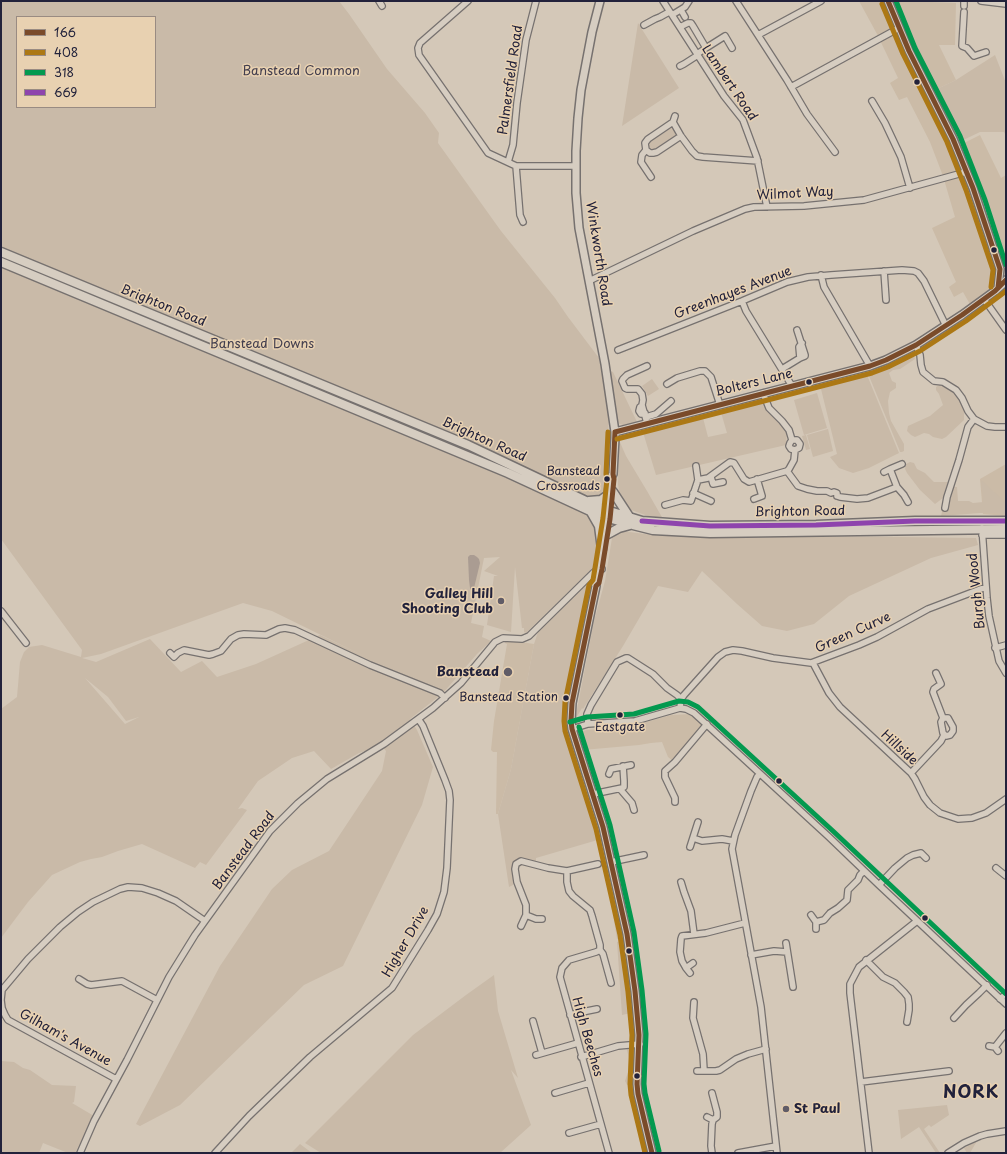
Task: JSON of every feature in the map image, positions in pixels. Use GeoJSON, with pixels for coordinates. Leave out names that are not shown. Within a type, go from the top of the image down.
{"type":"FeatureCollection","features":[{"type":"Feature","properties":{"kind":"highway","name":"Brighton Road"},"geometry":{"type":"LineString","coordinates":[[1,252],[468,445],[586,501],[608,515]]}},
{"type":"Feature","properties":{"kind":"highway","name":"Brighton Road"},"geometry":{"type":"LineString","coordinates":[[1,262],[508,473],[591,512],[632,522],[642,521],[658,527],[710,533],[982,532],[1006,528]]}},
{"type":"Feature","properties":{"kind":"highway"},"geometry":{"type":"LineString","coordinates":[[586,501],[601,500],[611,494],[632,522],[608,534]]}},
{"type":"Feature","properties":{"kind":"highway"},"geometry":{"type":"LineString","coordinates":[[591,512],[599,526],[602,549]]}},
{"type":"Feature","properties":{"kind":"highway","name":"Brighton Road"},"geometry":{"type":"LineString","coordinates":[[658,527],[915,521],[1006,521]]}},
{"type":"Feature","properties":{"kind":"main road","name":"Winkworth Road"},"geometry":{"type":"LineString","coordinates":[[600,1],[590,40],[581,90],[576,166],[579,228],[605,364],[615,432],[614,479],[608,515]]}},
{"type":"Feature","properties":{"kind":"main road"},"geometry":{"type":"LineString","coordinates":[[888,1],[919,73],[934,98],[953,139],[973,188],[997,259],[1003,269],[1004,279],[1006,280]]}},
{"type":"Feature","properties":{"kind":"main road"},"geometry":{"type":"LineString","coordinates":[[998,288],[1003,269]]}},
{"type":"Feature","properties":{"kind":"main road","name":"Bolters Lane"},"geometry":{"type":"LineString","coordinates":[[615,432],[646,417],[720,405],[870,366],[886,360],[916,345],[946,326],[984,299],[1006,280]]}},
{"type":"Feature","properties":{"kind":"main road"},"geometry":{"type":"LineString","coordinates":[[600,569],[608,534],[608,515]]}},
{"type":"Feature","properties":{"kind":"main road"},"geometry":{"type":"LineString","coordinates":[[608,515],[602,549],[599,584],[596,586],[570,713],[572,729],[603,827],[626,934],[637,1007],[640,1044],[638,1094],[652,1153]]}},
{"type":"Feature","properties":{"kind":"street"},"geometry":{"type":"LineString","coordinates":[[468,1],[418,45],[419,55],[488,154],[516,166],[576,166]]}},
{"type":"Feature","properties":{"kind":"street","name":"Palmersfield Road"},"geometry":{"type":"LineString","coordinates":[[508,162],[513,145],[526,40],[536,1]]}},
{"type":"Feature","properties":{"kind":"street","name":"Lambert Road"},"geometry":{"type":"LineString","coordinates":[[663,1],[724,96],[743,120],[758,161],[767,207]]}},
{"type":"Feature","properties":{"kind":"street"},"geometry":{"type":"LineString","coordinates":[[644,25],[654,19],[681,10],[689,1]]}},
{"type":"Feature","properties":{"kind":"street"},"geometry":{"type":"LineString","coordinates":[[736,1],[807,114],[835,152]]}},
{"type":"Feature","properties":{"kind":"street"},"geometry":{"type":"LineString","coordinates":[[758,34],[811,3],[821,1]]}},
{"type":"Feature","properties":{"kind":"street"},"geometry":{"type":"LineString","coordinates":[[981,1],[1006,4]]}},
{"type":"Feature","properties":{"kind":"street"},"geometry":{"type":"LineString","coordinates":[[964,6],[962,46],[967,48],[974,56],[986,52]]}},
{"type":"Feature","properties":{"kind":"street"},"geometry":{"type":"LineString","coordinates":[[681,10],[686,17]]}},
{"type":"Feature","properties":{"kind":"street"},"geometry":{"type":"LineString","coordinates":[[680,27],[686,23],[691,23],[706,48]]}},
{"type":"Feature","properties":{"kind":"street"},"geometry":{"type":"LineString","coordinates":[[791,87],[899,28]]}},
{"type":"Feature","properties":{"kind":"street"},"geometry":{"type":"LineString","coordinates":[[680,66],[725,36],[732,48]]}},
{"type":"Feature","properties":{"kind":"street"},"geometry":{"type":"LineString","coordinates":[[872,101],[885,123],[901,157],[910,188]]}},
{"type":"Feature","properties":{"kind":"street"},"geometry":{"type":"LineString","coordinates":[[651,177],[641,162],[642,155],[646,150],[645,143],[648,139],[673,122],[675,116]]}},
{"type":"Feature","properties":{"kind":"street"},"geometry":{"type":"LineString","coordinates":[[673,122],[694,154],[700,157],[758,161]]}},
{"type":"Feature","properties":{"kind":"street"},"geometry":{"type":"LineString","coordinates":[[646,150],[650,153],[657,152],[681,136]]}},
{"type":"Feature","properties":{"kind":"street"},"geometry":{"type":"LineString","coordinates":[[516,166],[520,214],[523,222]]}},
{"type":"Feature","properties":{"kind":"street","name":"Wilmot Way"},"geometry":{"type":"LineString","coordinates":[[589,282],[693,231],[749,208],[804,206],[864,200],[966,172]]}},
{"type":"Feature","properties":{"kind":"street","name":"Greenhayes Avenue"},"geometry":{"type":"LineString","coordinates":[[618,350],[787,282],[821,275],[909,270],[918,273],[924,281],[946,326]]}},
{"type":"Feature","properties":{"kind":"street"},"geometry":{"type":"LineString","coordinates":[[884,272],[886,300]]}},
{"type":"Feature","properties":{"kind":"street"},"geometry":{"type":"LineString","coordinates":[[821,275],[822,284],[870,366]]}},
{"type":"Feature","properties":{"kind":"street"},"geometry":{"type":"LineString","coordinates":[[984,299],[1006,330]]}},
{"type":"Feature","properties":{"kind":"street"},"geometry":{"type":"LineString","coordinates":[[742,301],[746,311],[792,386]]}},
{"type":"Feature","properties":{"kind":"street"},"geometry":{"type":"LineString","coordinates":[[782,369],[806,355],[797,330]]}},
{"type":"Feature","properties":{"kind":"street"},"geometry":{"type":"LineString","coordinates":[[916,345],[920,355],[923,372],[934,381],[943,382],[956,390],[974,419],[987,426],[995,428],[1006,427]]}},
{"type":"Feature","properties":{"kind":"street"},"geometry":{"type":"LineString","coordinates":[[647,366],[627,375],[622,382],[625,388],[638,389],[640,391],[643,397],[642,406],[646,417],[656,414],[670,401]]}},
{"type":"Feature","properties":{"kind":"street"},"geometry":{"type":"LineString","coordinates":[[667,384],[683,376],[700,371],[705,372],[711,377],[720,405]]}},
{"type":"Feature","properties":{"kind":"street"},"geometry":{"type":"LineString","coordinates":[[698,480],[711,476],[728,463],[733,462],[744,480],[749,482],[789,469],[794,460],[795,450],[799,448],[799,443],[797,440],[792,440],[786,426],[768,408],[763,394]]}},
{"type":"Feature","properties":{"kind":"street"},"geometry":{"type":"LineString","coordinates":[[945,508],[968,427],[974,419]]}},
{"type":"Feature","properties":{"kind":"street"},"geometry":{"type":"LineString","coordinates":[[902,464],[887,471],[908,502]]}},
{"type":"Feature","properties":{"kind":"street"},"geometry":{"type":"LineString","coordinates":[[689,507],[698,480],[696,466]]}},
{"type":"Feature","properties":{"kind":"street"},"geometry":{"type":"LineString","coordinates":[[786,471],[798,486],[834,494],[840,497],[857,499],[868,498],[897,487]]}},
{"type":"Feature","properties":{"kind":"street"},"geometry":{"type":"LineString","coordinates":[[711,476],[713,484],[723,482]]}},
{"type":"Feature","properties":{"kind":"street"},"geometry":{"type":"LineString","coordinates":[[754,499],[762,496],[757,480]]}},
{"type":"Feature","properties":{"kind":"street"},"geometry":{"type":"LineString","coordinates":[[693,493],[711,501]]}},
{"type":"Feature","properties":{"kind":"street"},"geometry":{"type":"LineString","coordinates":[[665,505],[683,500],[691,501]]}},
{"type":"Feature","properties":{"kind":"street","name":"Brighton Road"},"geometry":{"type":"LineString","coordinates":[[982,532],[1006,535]]}},
{"type":"Feature","properties":{"kind":"street","name":"Burgh Wood"},"geometry":{"type":"LineString","coordinates":[[982,532],[989,616],[995,648],[999,661],[1006,673]]}},
{"type":"Feature","properties":{"kind":"street","name":"Banstead Road"},"geometry":{"type":"LineString","coordinates":[[80,1153],[94,1121],[156,1000],[177,963],[205,921],[270,831],[298,803],[326,779],[419,720],[445,698],[468,675],[495,642],[500,639],[522,639],[529,636],[593,572],[600,569]]}},
{"type":"Feature","properties":{"kind":"street","name":"Green Curve"},"geometry":{"type":"LineString","coordinates":[[681,699],[718,657],[725,652],[734,650],[742,651],[773,658],[813,663],[871,639],[928,609],[986,587]]}},
{"type":"Feature","properties":{"kind":"street"},"geometry":{"type":"LineString","coordinates":[[1,611],[26,643]]}},
{"type":"Feature","properties":{"kind":"street"},"geometry":{"type":"LineString","coordinates":[[170,653],[174,657],[184,650],[208,655],[213,654],[220,651],[231,639],[238,635],[266,635],[285,628],[295,630],[370,665],[440,693],[445,698]]}},
{"type":"Feature","properties":{"kind":"street"},"geometry":{"type":"LineString","coordinates":[[995,648],[1006,645]]}},
{"type":"Feature","properties":{"kind":"street"},"geometry":{"type":"LineString","coordinates":[[588,724],[587,714],[591,705],[617,662],[624,658],[628,658],[652,674],[677,695],[681,699],[680,708]]}},
{"type":"Feature","properties":{"kind":"street","name":"Hillside"},"geometry":{"type":"LineString","coordinates":[[813,663],[828,693],[840,707],[910,773],[915,779],[924,797],[940,812],[952,817],[964,819],[986,813],[1006,799]]}},
{"type":"Feature","properties":{"kind":"street"},"geometry":{"type":"LineString","coordinates":[[910,773],[941,741],[944,735],[941,724],[943,718],[933,692],[934,689],[941,684],[936,673]]}},
{"type":"Feature","properties":{"kind":"street"},"geometry":{"type":"LineString","coordinates":[[572,729],[588,724],[635,721],[680,708],[690,710],[829,837],[1006,1004]]}},
{"type":"Feature","properties":{"kind":"street"},"geometry":{"type":"LineString","coordinates":[[943,718],[949,720],[953,729],[952,734],[948,736],[944,735]]}},
{"type":"Feature","properties":{"kind":"street","name":"Higher Drive"},"geometry":{"type":"LineString","coordinates":[[215,1153],[249,1116],[310,1057],[392,988],[437,914],[444,892],[447,868],[450,800],[449,791],[445,780],[423,726],[419,720]]}},
{"type":"Feature","properties":{"kind":"street"},"geometry":{"type":"LineString","coordinates":[[675,802],[675,798],[665,777],[665,772],[706,724]]}},
{"type":"Feature","properties":{"kind":"street"},"geometry":{"type":"LineString","coordinates":[[609,774],[611,769],[631,765]]}},
{"type":"Feature","properties":{"kind":"street"},"geometry":{"type":"LineString","coordinates":[[593,794],[624,787],[624,766]]}},
{"type":"Feature","properties":{"kind":"street"},"geometry":{"type":"LineString","coordinates":[[760,774],[750,791],[733,841],[732,856],[761,1007],[777,1153]]}},
{"type":"Feature","properties":{"kind":"street"},"geometry":{"type":"LineString","coordinates":[[620,789],[632,803],[634,810]]}},
{"type":"Feature","properties":{"kind":"street"},"geometry":{"type":"LineString","coordinates":[[690,847],[698,822]]}},
{"type":"Feature","properties":{"kind":"street"},"geometry":{"type":"LineString","coordinates":[[693,838],[702,841],[722,839],[733,841]]}},
{"type":"Feature","properties":{"kind":"street"},"geometry":{"type":"LineString","coordinates":[[879,885],[895,868],[912,855],[921,853],[926,858]]}},
{"type":"Feature","properties":{"kind":"street"},"geometry":{"type":"LineString","coordinates":[[611,862],[644,855]]}},
{"type":"Feature","properties":{"kind":"street"},"geometry":{"type":"LineString","coordinates":[[520,926],[526,915],[526,905],[516,877],[516,864],[521,861],[548,868],[567,870],[598,864]]}},
{"type":"Feature","properties":{"kind":"street"},"geometry":{"type":"LineString","coordinates":[[996,868],[1006,876]]}},
{"type":"Feature","properties":{"kind":"street"},"geometry":{"type":"LineString","coordinates":[[567,870],[569,891],[590,910],[600,945],[600,950],[603,954],[611,983]]}},
{"type":"Feature","properties":{"kind":"street"},"geometry":{"type":"LineString","coordinates":[[816,922],[824,920],[830,913],[847,900],[848,890],[858,880],[864,871]]}},
{"type":"Feature","properties":{"kind":"street"},"geometry":{"type":"LineString","coordinates":[[681,882],[691,911],[694,934]]}},
{"type":"Feature","properties":{"kind":"street","name":"Gilham's Avenue"},"geometry":{"type":"LineString","coordinates":[[116,1079],[8,1020],[3,1015],[1,1000],[2,991],[50,935],[93,902],[120,889],[128,887],[142,888],[158,893],[176,902],[205,921]]}},
{"type":"Feature","properties":{"kind":"street"},"geometry":{"type":"LineString","coordinates":[[526,915],[536,919],[542,919]]}},
{"type":"Feature","properties":{"kind":"street"},"geometry":{"type":"LineString","coordinates":[[811,915],[816,922],[816,929]]}},
{"type":"Feature","properties":{"kind":"street"},"geometry":{"type":"LineString","coordinates":[[869,1153],[849,989],[850,984],[857,970],[866,960],[918,921]]}},
{"type":"Feature","properties":{"kind":"street"},"geometry":{"type":"LineString","coordinates":[[690,973],[680,957],[680,939],[684,936],[745,923]]}},
{"type":"Feature","properties":{"kind":"street"},"geometry":{"type":"LineString","coordinates":[[786,944],[792,987]]}},
{"type":"Feature","properties":{"kind":"street","name":"High Beeches"},"geometry":{"type":"LineString","coordinates":[[600,950],[569,960],[562,968],[560,977],[581,1057],[609,1153]]}},
{"type":"Feature","properties":{"kind":"street"},"geometry":{"type":"LineString","coordinates":[[751,954],[774,951],[787,952]]}},
{"type":"Feature","properties":{"kind":"street"},"geometry":{"type":"LineString","coordinates":[[866,960],[883,976],[895,983],[908,997],[909,1010],[906,1022]]}},
{"type":"Feature","properties":{"kind":"street"},"geometry":{"type":"LineString","coordinates":[[686,968],[693,963]]}},
{"type":"Feature","properties":{"kind":"street"},"geometry":{"type":"LineString","coordinates":[[79,979],[91,985],[122,981],[156,1000]]}},
{"type":"Feature","properties":{"kind":"street"},"geometry":{"type":"LineString","coordinates":[[954,1018],[961,1015],[969,1001],[987,985]]}},
{"type":"Feature","properties":{"kind":"street"},"geometry":{"type":"LineString","coordinates":[[1000,999],[1006,994]]}},
{"type":"Feature","properties":{"kind":"street"},"geometry":{"type":"LineString","coordinates":[[694,1002],[693,1018],[701,1048],[704,1070]]}},
{"type":"Feature","properties":{"kind":"street"},"geometry":{"type":"LineString","coordinates":[[570,1016],[597,1010]]}},
{"type":"Feature","properties":{"kind":"street"},"geometry":{"type":"LineString","coordinates":[[533,1021],[539,1054],[578,1043]]}},
{"type":"Feature","properties":{"kind":"street"},"geometry":{"type":"LineString","coordinates":[[994,1048],[1006,1033]]}},
{"type":"Feature","properties":{"kind":"street"},"geometry":{"type":"LineString","coordinates":[[581,1057],[618,1046],[640,1044]]}},
{"type":"Feature","properties":{"kind":"street"},"geometry":{"type":"LineString","coordinates":[[697,1071],[720,1070],[736,1059],[766,1049]]}},
{"type":"Feature","properties":{"kind":"street"},"geometry":{"type":"LineString","coordinates":[[861,1082],[949,1072]]}},
{"type":"Feature","properties":{"kind":"street"},"geometry":{"type":"LineString","coordinates":[[555,1093],[589,1083]]}},
{"type":"Feature","properties":{"kind":"street"},"geometry":{"type":"LineString","coordinates":[[712,1093],[717,1112],[717,1116],[713,1120],[711,1138],[712,1153]]}},
{"type":"Feature","properties":{"kind":"street"},"geometry":{"type":"LineString","coordinates":[[707,1117],[713,1120]]}},
{"type":"Feature","properties":{"kind":"street"},"geometry":{"type":"LineString","coordinates":[[569,1133],[601,1124]]}},
{"type":"Feature","properties":{"kind":"street"},"geometry":{"type":"LineString","coordinates":[[948,1153],[967,1141],[980,1136],[1006,1131]]}},
{"type":"Feature","properties":{"kind":"street"},"geometry":{"type":"LineString","coordinates":[[738,1153],[776,1146]]}},
{"type":"Feature","properties":{"kind":"street"},"geometry":{"type":"LineString","coordinates":[[958,1147],[962,1153]]}},
{"type":"Feature","properties":{"kind":"shaded area"},"geometry":{"type":"Polygon","coordinates":[[[859,1],[956,3],[955,45],[939,45],[956,80],[935,90],[958,146],[980,135],[1001,178],[1006,175],[1006,263],[997,268],[997,283],[994,288],[971,306],[963,292],[954,297],[949,287],[956,282],[932,228],[955,217],[943,176],[930,142],[907,97],[899,100],[890,83],[898,78],[859,1]]]}},
{"type":"Feature","properties":{"kind":"shaded area"},"geometry":{"type":"Polygon","coordinates":[[[1006,464],[1006,516],[983,514],[980,479],[1006,464]]]}},
{"type":"Feature","properties":{"kind":"shaded area"},"geometry":{"type":"Polygon","coordinates":[[[470,555],[477,557],[480,563],[474,588],[471,590],[468,557],[470,555]]]}},
{"type":"Feature","properties":{"kind":"shaded area"},"geometry":{"type":"Polygon","coordinates":[[[507,640],[534,644],[511,769],[498,814],[496,814],[497,752],[493,752],[491,750],[494,721],[507,644],[505,641],[507,640]]]}},
{"type":"Feature","properties":{"kind":"shaded area"},"geometry":{"type":"Polygon","coordinates":[[[691,714],[705,725],[673,761],[668,757],[662,742],[583,750],[578,738],[579,732],[587,730],[633,726],[671,715],[691,714]]]}},
{"type":"Feature","properties":{"kind":"green space","name":"Banstead Downs"},"geometry":{"type":"Polygon","coordinates":[[[1,1],[339,1],[387,69],[425,113],[439,133],[438,143],[501,231],[555,298],[599,358],[609,415],[605,491],[602,495],[590,497],[591,519],[595,522],[598,539],[593,568],[526,633],[524,632],[524,628],[522,628],[515,567],[511,632],[487,625],[494,576],[498,576],[484,571],[500,557],[484,558],[471,623],[484,626],[482,637],[491,641],[477,654],[443,693],[410,719],[417,730],[433,767],[422,805],[343,966],[304,985],[180,1105],[140,1126],[136,1124],[220,966],[272,889],[292,870],[329,851],[382,771],[386,751],[381,745],[359,753],[331,769],[314,751],[292,758],[258,781],[238,809],[242,808],[247,810],[206,865],[200,862],[195,868],[142,844],[102,857],[80,862],[52,875],[28,902],[1,938],[1,709],[17,697],[20,662],[24,652],[29,647],[42,645],[81,657],[82,650],[1,539],[1,1]],[[243,603],[101,654],[82,658],[96,662],[150,639],[181,672],[202,661],[217,677],[256,664],[320,635],[366,657],[272,611],[243,603]],[[85,678],[125,724],[139,717],[126,721],[108,697],[85,678]]]}},
{"type":"Feature","properties":{"kind":"green space"},"geometry":{"type":"Polygon","coordinates":[[[638,23],[679,88],[622,126],[638,23]]]}},
{"type":"Feature","properties":{"kind":"green space"},"geometry":{"type":"Polygon","coordinates":[[[706,51],[712,61],[716,59],[716,61],[709,66],[702,55],[706,51]]]}},
{"type":"Feature","properties":{"kind":"green space"},"geometry":{"type":"Polygon","coordinates":[[[995,55],[1006,83],[1006,136],[1004,132],[980,132],[957,143],[935,90],[956,80],[995,55]]]}},
{"type":"Feature","properties":{"kind":"green space"},"geometry":{"type":"Polygon","coordinates":[[[672,127],[677,133],[675,137],[653,151],[648,149],[647,144],[649,142],[672,127]]]}},
{"type":"Feature","properties":{"kind":"green space"},"geometry":{"type":"Polygon","coordinates":[[[910,353],[913,354],[915,359],[900,369],[893,370],[889,373],[892,381],[896,383],[896,388],[890,392],[888,401],[891,421],[904,444],[904,451],[900,452],[867,371],[910,353]]]}},
{"type":"Feature","properties":{"kind":"green space"},"geometry":{"type":"Polygon","coordinates":[[[610,371],[613,372],[637,422],[623,425],[617,423],[610,371]]]}},
{"type":"Feature","properties":{"kind":"green space"},"geometry":{"type":"Polygon","coordinates":[[[867,375],[899,453],[869,468],[853,473],[839,468],[830,457],[837,454],[821,389],[867,375]]]}},
{"type":"Feature","properties":{"kind":"green space"},"geometry":{"type":"Polygon","coordinates":[[[652,379],[659,389],[648,396],[642,386],[652,379]]]}},
{"type":"Feature","properties":{"kind":"green space"},"geometry":{"type":"Polygon","coordinates":[[[944,384],[955,392],[964,408],[964,420],[942,439],[924,433],[915,437],[911,435],[907,431],[908,426],[930,416],[943,405],[936,387],[944,384]]]}},
{"type":"Feature","properties":{"kind":"green space"},"geometry":{"type":"Polygon","coordinates":[[[817,393],[827,428],[804,435],[794,400],[817,393]]]}},
{"type":"Feature","properties":{"kind":"green space"},"geometry":{"type":"Polygon","coordinates":[[[761,399],[770,414],[780,423],[787,434],[786,445],[656,475],[642,429],[702,414],[708,437],[727,433],[720,409],[761,399]]]}},
{"type":"Feature","properties":{"kind":"green space"},"geometry":{"type":"Polygon","coordinates":[[[828,429],[833,451],[813,457],[807,435],[828,429]]]}},
{"type":"Feature","properties":{"kind":"green space"},"geometry":{"type":"Polygon","coordinates":[[[806,435],[810,449],[806,450],[802,436],[806,435]]]}},
{"type":"Feature","properties":{"kind":"green space"},"geometry":{"type":"Polygon","coordinates":[[[619,440],[626,456],[663,519],[654,518],[628,509],[619,491],[618,484],[619,440]]]}},
{"type":"Feature","properties":{"kind":"green space"},"geometry":{"type":"Polygon","coordinates":[[[910,462],[914,463],[917,469],[925,473],[934,482],[948,482],[943,498],[935,504],[920,490],[907,473],[905,469],[906,464],[910,462]]]}},
{"type":"Feature","properties":{"kind":"green space"},"geometry":{"type":"Polygon","coordinates":[[[981,480],[1006,503],[1006,514],[980,513],[941,516],[945,499],[953,484],[957,487],[958,501],[969,501],[973,503],[983,502],[981,480]]]}},
{"type":"Feature","properties":{"kind":"green space"},"geometry":{"type":"Polygon","coordinates":[[[622,531],[660,536],[976,538],[978,545],[931,558],[849,596],[814,624],[787,631],[762,626],[702,571],[688,592],[658,586],[623,646],[575,720],[594,621],[605,581],[612,538],[615,533],[622,531]]]}},
{"type":"Feature","properties":{"kind":"green space"},"geometry":{"type":"Polygon","coordinates":[[[592,581],[590,597],[566,705],[571,740],[601,839],[536,858],[536,862],[514,861],[513,885],[509,887],[498,814],[511,769],[534,644],[538,632],[588,582],[592,581]]]}},
{"type":"Feature","properties":{"kind":"green space"},"geometry":{"type":"Polygon","coordinates":[[[620,913],[624,933],[622,934],[623,938],[617,939],[613,915],[620,913]]]}},
{"type":"Feature","properties":{"kind":"green space"},"geometry":{"type":"Polygon","coordinates":[[[625,940],[635,1012],[622,1015],[617,942],[625,940]]]}},
{"type":"Feature","properties":{"kind":"green space"},"geometry":{"type":"Polygon","coordinates":[[[494,975],[498,1011],[518,1078],[511,1070],[531,1125],[500,1153],[321,1153],[305,1143],[413,1035],[494,975]]]}},
{"type":"Feature","properties":{"kind":"green space"},"geometry":{"type":"Polygon","coordinates":[[[626,1047],[631,1048],[635,1052],[636,1068],[633,1072],[626,1047]]]}},
{"type":"Feature","properties":{"kind":"green space"},"geometry":{"type":"Polygon","coordinates":[[[1,1061],[14,1062],[23,1068],[30,1070],[52,1085],[76,1086],[74,1102],[72,1103],[94,1116],[75,1153],[68,1153],[43,1143],[39,1153],[1,1153],[1,1061]]]}},
{"type":"Feature","properties":{"kind":"green space"},"geometry":{"type":"Polygon","coordinates":[[[630,1066],[632,1074],[631,1077],[633,1077],[633,1079],[627,1085],[625,1081],[630,1066]]]}},
{"type":"Feature","properties":{"kind":"green space"},"geometry":{"type":"Polygon","coordinates":[[[947,1105],[949,1115],[931,1127],[929,1125],[924,1129],[940,1153],[936,1153],[919,1127],[901,1139],[898,1110],[947,1105]]]}},
{"type":"Feature","properties":{"kind":"green space"},"geometry":{"type":"Polygon","coordinates":[[[977,1141],[970,1153],[967,1153],[964,1148],[977,1141]]]}},
{"type":"Feature","properties":{"kind":"green space"},"geometry":{"type":"Polygon","coordinates":[[[300,1144],[312,1153],[291,1153],[300,1144]]]}},
{"type":"Feature","properties":{"kind":"transit line","name":"166"},"geometry":{"type":"LineString","coordinates":[[888,1],[909,51],[953,139],[973,188],[1000,269],[998,288]]}},
{"type":"Feature","properties":{"kind":"transit line","name":"318"},"geometry":{"type":"LineString","coordinates":[[896,1],[915,48],[960,136],[985,200],[1006,265]]}},
{"type":"Feature","properties":{"kind":"transit line","name":"408"},"geometry":{"type":"LineString","coordinates":[[882,4],[903,54],[947,142],[966,190],[993,270],[991,287]]}},
{"type":"Feature","properties":{"kind":"transit line","name":"166"},"geometry":{"type":"LineString","coordinates":[[615,432],[870,366],[886,360],[916,345],[962,315],[995,291],[1006,280]]}},
{"type":"Feature","properties":{"kind":"transit line","name":"408"},"geometry":{"type":"LineString","coordinates":[[617,439],[872,373],[888,367],[920,351],[966,321],[1006,291]]}},
{"type":"Feature","properties":{"kind":"transit line","name":"408"},"geometry":{"type":"LineString","coordinates":[[608,432],[607,479],[603,518],[593,580],[589,585],[565,702],[564,721],[565,731],[596,829],[620,935],[632,1035],[631,1095],[645,1153]]}},
{"type":"Feature","properties":{"kind":"transit line","name":"166"},"geometry":{"type":"LineString","coordinates":[[615,432],[614,479],[610,519],[602,569],[599,583],[596,586],[572,703],[571,721],[572,729],[603,827],[627,934],[635,991],[639,1035],[638,1094],[652,1153]]}},
{"type":"Feature","properties":{"kind":"transit line","name":"669"},"geometry":{"type":"LineString","coordinates":[[642,521],[710,526],[816,525],[915,521],[1006,521]]}},
{"type":"Feature","properties":{"kind":"transit line","name":"318"},"geometry":{"type":"LineString","coordinates":[[570,722],[587,717],[634,714],[679,701],[688,702],[698,707],[834,832],[1006,994]]}},
{"type":"Feature","properties":{"kind":"transit line","name":"318"},"geometry":{"type":"LineString","coordinates":[[579,727],[610,825],[634,932],[646,1034],[645,1093],[659,1151]]}},
{"type":"Feature","properties":{"kind":"place","name":"Banstead Crossroads"},"geometry":{"type":"Point","coordinates":[607,479]}},
{"type":"Feature","properties":{"kind":"place","name":"Galley Hill Shooting Club"},"geometry":{"type":"Point","coordinates":[501,601]}},
{"type":"Feature","properties":{"kind":"place","name":"Banstead"},"geometry":{"type":"Point","coordinates":[508,672]}},
{"type":"Feature","properties":{"kind":"place","name":"Banstead Station"},"geometry":{"type":"Point","coordinates":[566,698]}},
{"type":"Feature","properties":{"kind":"place","name":"Eastgate"},"geometry":{"type":"Point","coordinates":[620,715]}},
{"type":"Feature","properties":{"kind":"place","name":"St Paul"},"geometry":{"type":"Point","coordinates":[786,1109]}},
{"type":"Feature","properties":{"kind":"district","name":"NORK"},"geometry":{"type":"Point","coordinates":[971,1093]}},
{"type":"Feature","properties":{"kind":"park label","name":"Banstead Common"},"geometry":{"type":"Point","coordinates":[301,71]}}]}
